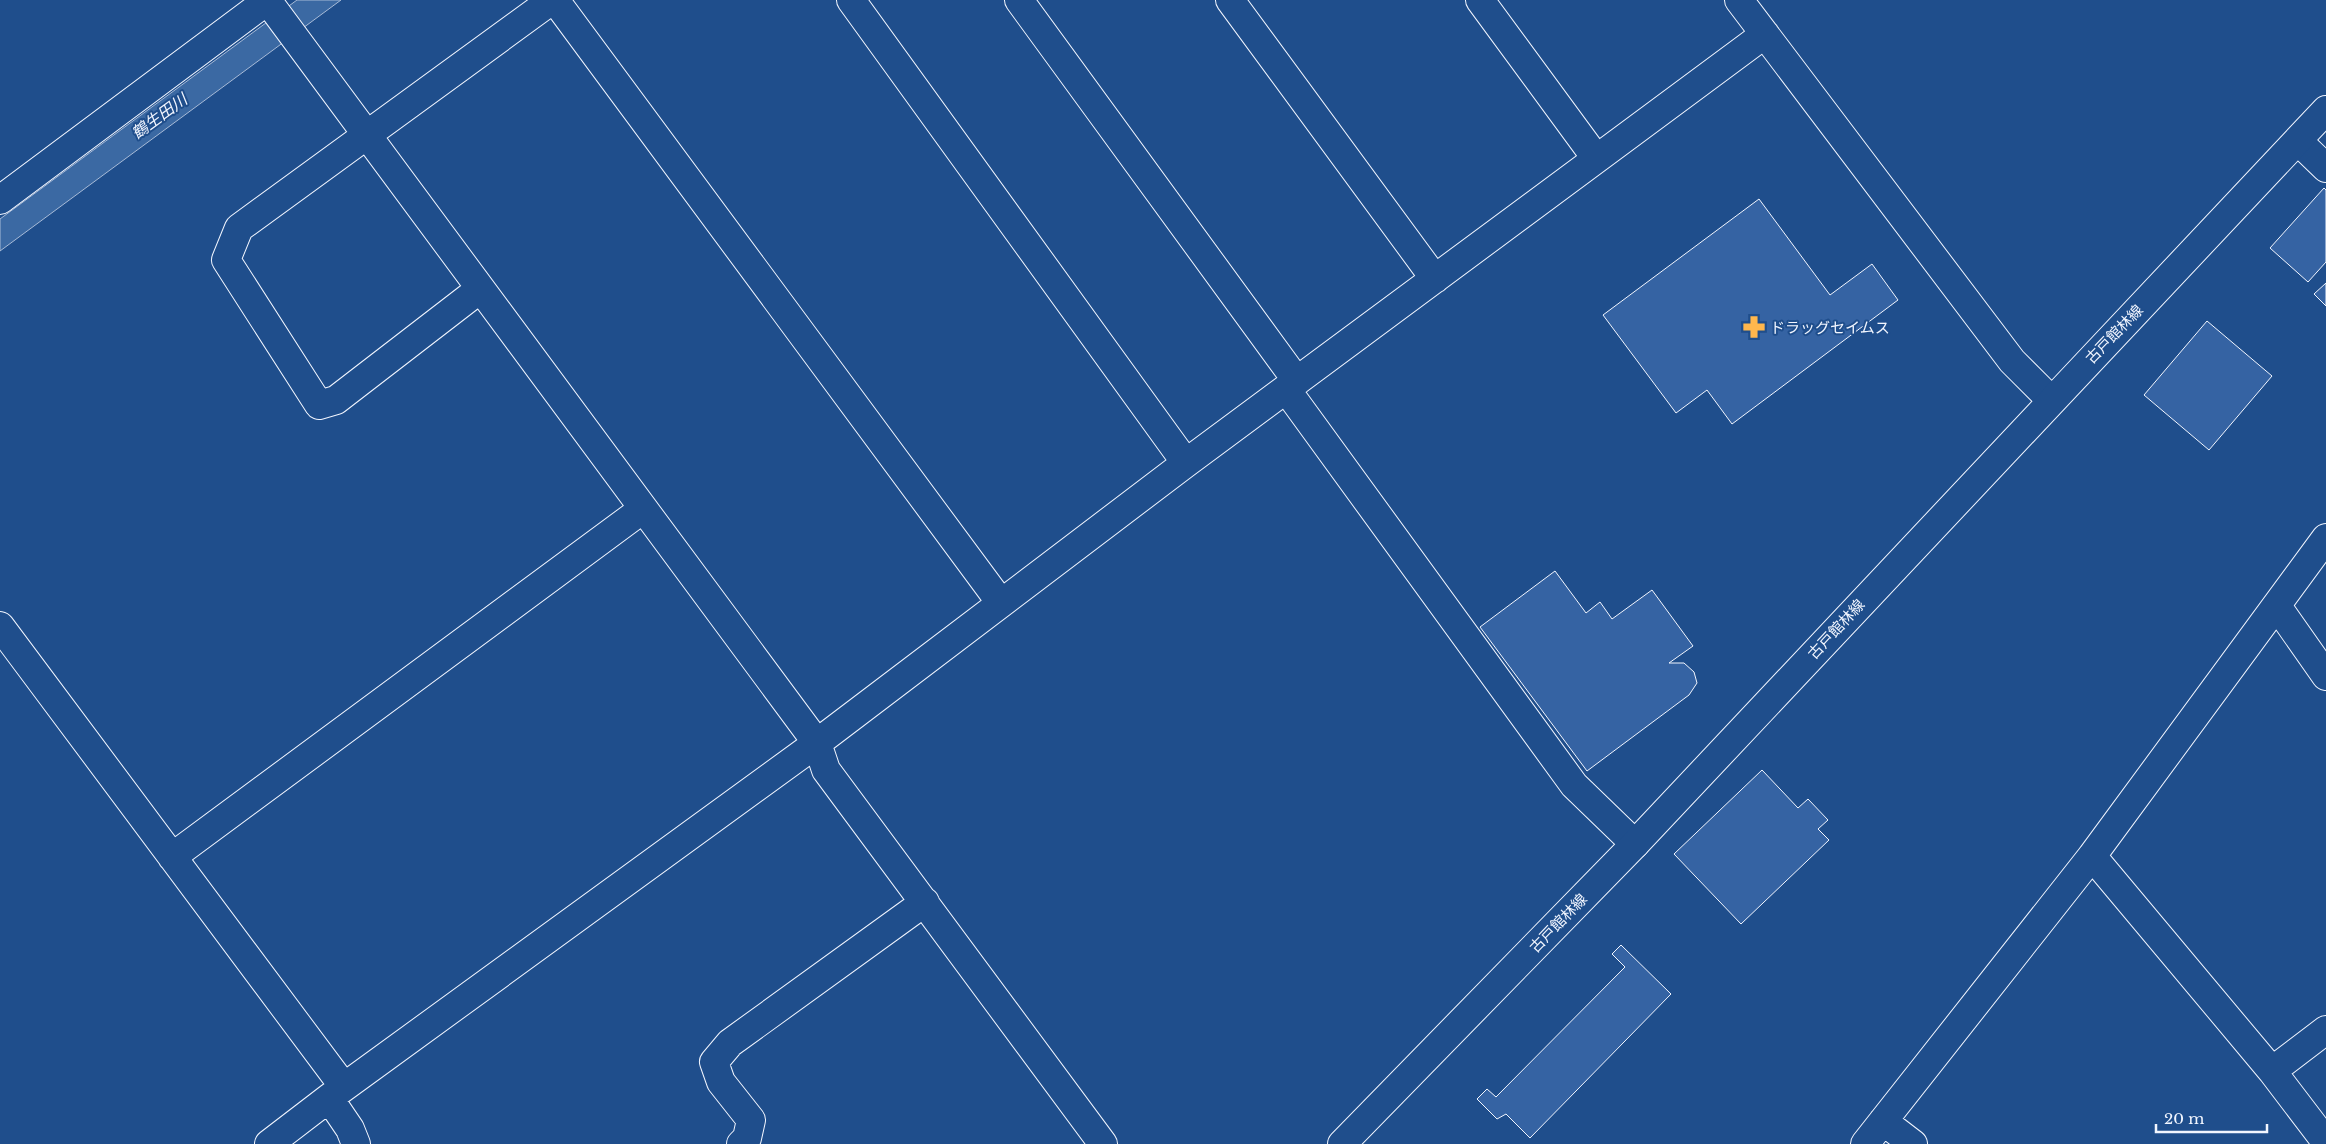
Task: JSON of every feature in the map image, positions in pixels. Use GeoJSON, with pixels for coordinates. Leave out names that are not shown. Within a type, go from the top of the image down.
{"type":"FeatureCollection","features":[{"type":"Feature","properties":{"kind":"street"},"geometry":{"type":"LineString","coordinates":[[0,200],[268,0],[817,744],[826,770],[1103,1144]]}},
{"type":"Feature","properties":{"kind":"street"},"geometry":{"type":"LineString","coordinates":[[480,289],[336,400],[318,406],[226,260],[239,228],[553,0],[1000,604]]}},
{"type":"Feature","properties":{"kind":"street"},"geometry":{"type":"LineString","coordinates":[[851,0],[1186,463]]}},
{"type":"Feature","properties":{"kind":"street"},"geometry":{"type":"LineString","coordinates":[[1019,0],[1574,785],[1635,844]]}},
{"type":"Feature","properties":{"kind":"street"},"geometry":{"type":"LineString","coordinates":[[1230,0],[1435,280]]}},
{"type":"Feature","properties":{"kind":"street"},"geometry":{"type":"LineString","coordinates":[[1480,0],[1596,158]]}},
{"type":"Feature","properties":{"kind":"street"},"geometry":{"type":"LineString","coordinates":[[1739,0],[2012,361],[2051,400]]}},
{"type":"Feature","properties":{"kind":"street"},"geometry":{"type":"LineString","coordinates":[[269,1144],[817,744],[1186,463],[1765,34]]}},
{"type":"Feature","properties":{"kind":"street","name":"古戸館林線"},"geometry":{"type":"LineString","coordinates":[[1342,1144],[1635,844],[2326,110]]}},
{"type":"Feature","properties":{"kind":"street"},"geometry":{"type":"LineString","coordinates":[[2298,140],[2326,168]]}},
{"type":"Feature","properties":{"kind":"street"},"geometry":{"type":"LineString","coordinates":[[172,857],[643,508]]}},
{"type":"Feature","properties":{"kind":"street"},"geometry":{"type":"LineString","coordinates":[[1865,1144],[2092,856],[2326,538]]}},
{"type":"Feature","properties":{"kind":"street"},"geometry":{"type":"LineString","coordinates":[[2277,606],[2326,676]]}},
{"type":"Feature","properties":{"kind":"street"},"geometry":{"type":"LineString","coordinates":[[0,626],[172,857],[337,1093],[356,1144]]}},
{"type":"Feature","properties":{"kind":"street"},"geometry":{"type":"LineString","coordinates":[[2092,856],[2272,1071],[2326,1142]]}},
{"type":"Feature","properties":{"kind":"street"},"geometry":{"type":"LineString","coordinates":[[741,1144],[747,1138],[751,1120],[721,1082],[714,1062],[730,1043],[925,902]]}},
{"type":"Feature","properties":{"kind":"street"},"geometry":{"type":"LineString","coordinates":[[2272,1071],[2326,1030]]}},
{"type":"Feature","properties":{"kind":"street"},"geometry":{"type":"LineString","coordinates":[[1883,1121],[1913,1144]]}},
{"type":"Feature","properties":{"kind":"water","name":"鶴生田川"},"geometry":{"type":"Polygon","coordinates":[[[297,0],[341,0],[0,251],[0,219],[297,0]]]}},
{"type":"Feature","properties":{"kind":"building"},"geometry":{"type":"Polygon","coordinates":[[[2324,188],[2326,190],[2326,262],[2308,282],[2270,248],[2324,188]]]}},
{"type":"Feature","properties":{"kind":"building"},"geometry":{"type":"Polygon","coordinates":[[[1759,199],[1830,295],[1872,264],[1898,300],[1732,424],[1707,390],[1676,413],[1603,315],[1759,199]]]}},
{"type":"Feature","properties":{"kind":"building"},"geometry":{"type":"Polygon","coordinates":[[[2326,283],[2326,306],[2314,294],[2326,283]]]}},
{"type":"Feature","properties":{"kind":"building"},"geometry":{"type":"Polygon","coordinates":[[[2207,321],[2272,376],[2209,450],[2144,395],[2207,321]]]}},
{"type":"Feature","properties":{"kind":"building"},"geometry":{"type":"Polygon","coordinates":[[[1555,571],[1586,613],[1600,602],[1612,619],[1652,590],[1693,646],[1669,663],[1684,663],[1694,672],[1697,683],[1689,695],[1587,771],[1480,627],[1555,571]]]}},
{"type":"Feature","properties":{"kind":"building"},"geometry":{"type":"Polygon","coordinates":[[[1762,770],[1798,808],[1808,799],[1828,820],[1818,829],[1829,840],[1741,924],[1674,854],[1762,770]]]}},
{"type":"Feature","properties":{"kind":"building"},"geometry":{"type":"Polygon","coordinates":[[[1621,945],[1671,994],[1530,1138],[1506,1114],[1497,1119],[1477,1099],[1487,1089],[1496,1097],[1625,967],[1612,954],[1621,945]]]}},
{"type":"Feature","properties":{"kind":"place","name":"ドラッグセイムス"},"geometry":{"type":"Point","coordinates":[1754,327]}}]}
